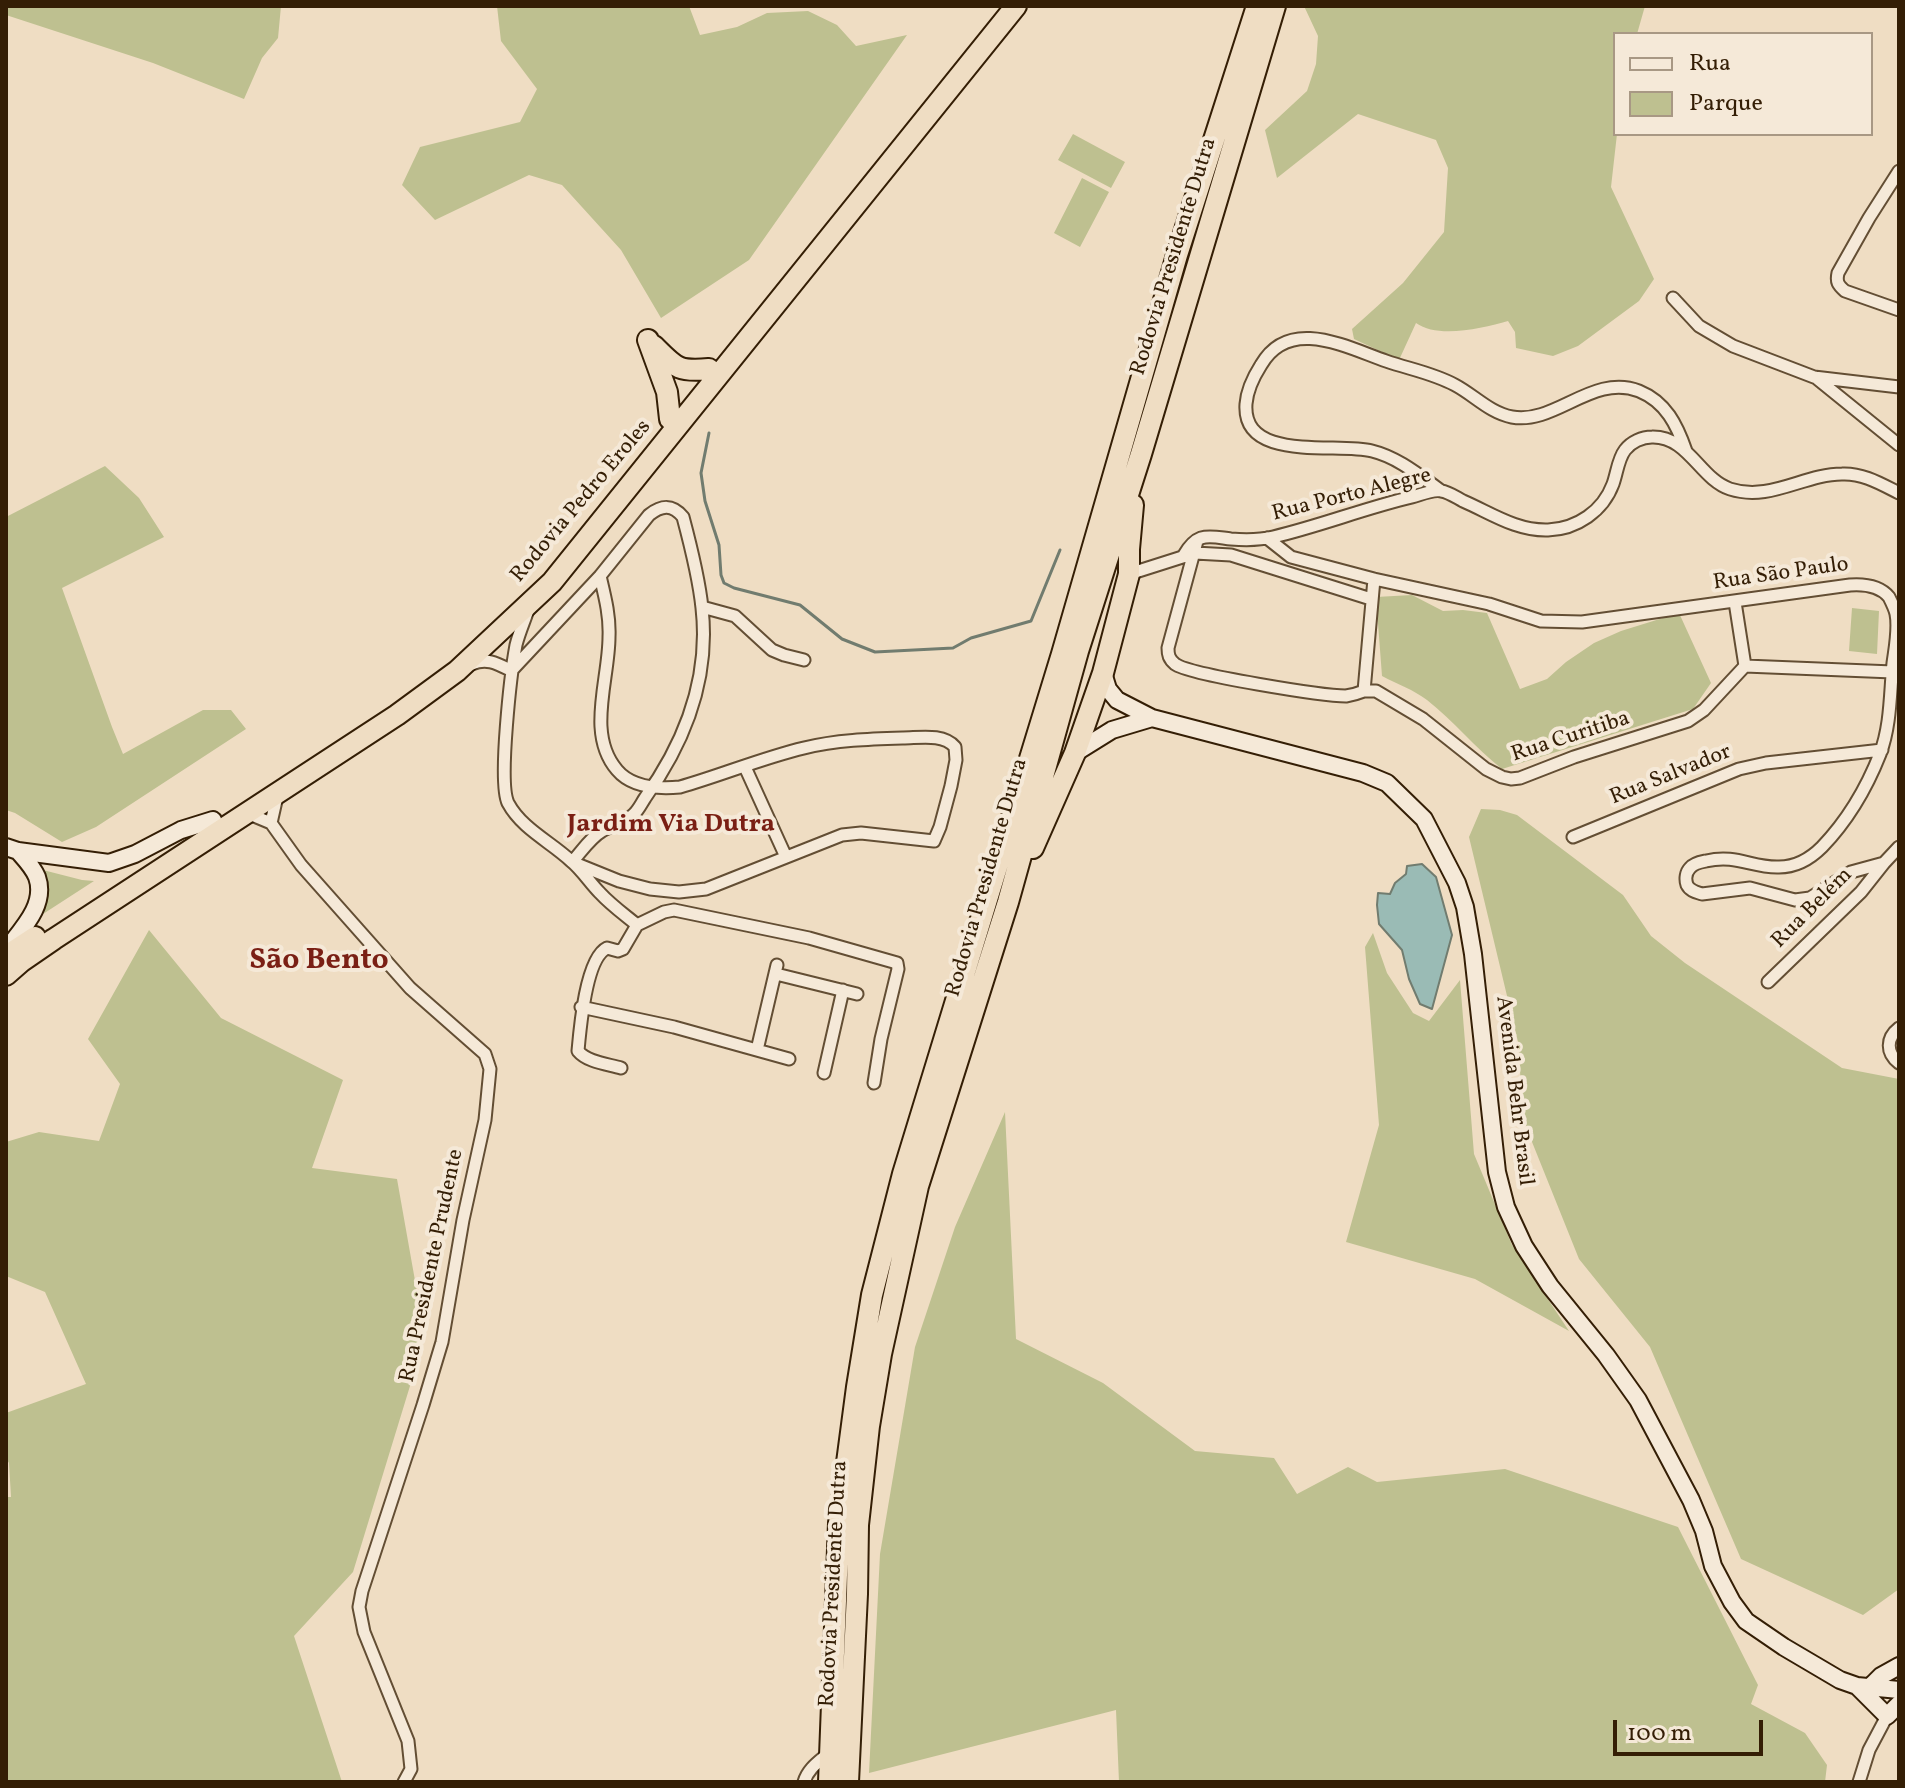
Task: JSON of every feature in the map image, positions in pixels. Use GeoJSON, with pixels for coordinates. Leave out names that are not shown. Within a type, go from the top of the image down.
{"type":"FeatureCollection","features":[{"type":"Feature","properties":{"kind":"highway","name":"Rodovia Pedro Eroles"},"geometry":{"type":"LineString","coordinates":[[6,953],[394,702],[490,628],[543,576],[1007,6]]}},
{"type":"Feature","properties":{"kind":"highway","name":"Rodovia Pedro Eroles"},"geometry":{"type":"LineString","coordinates":[[6,975],[54,939],[397,715],[457,671],[552,582],[1016,6]]}},
{"type":"Feature","properties":{"kind":"highway","name":"Rodovia Presidente Dutra"},"geometry":{"type":"LineString","coordinates":[[829,1782],[839,1523],[872,1295],[912,1145],[1062,654],[1177,255],[1257,6]]}},
{"type":"Feature","properties":{"kind":"highway","name":"Rodovia Presidente Dutra"},"geometry":{"type":"LineString","coordinates":[[848,1782],[858,1525],[869,1426],[881,1354],[918,1186],[1008,902],[1078,651],[1141,454],[1275,6]]}},
{"type":"Feature","properties":{"kind":"highway"},"geometry":{"type":"LineString","coordinates":[[670,419],[667,392],[648,340],[681,369],[709,369]]}},
{"type":"Feature","properties":{"kind":"highway"},"geometry":{"type":"LineString","coordinates":[[1008,902],[1075,753],[1103,673],[1129,574],[1138,460]]}},
{"type":"Feature","properties":{"kind":"street"},"geometry":{"type":"LineString","coordinates":[[1899,171],[1838,273],[1837,281],[1845,291],[1899,310]]}},
{"type":"Feature","properties":{"kind":"street"},"geometry":{"type":"LineString","coordinates":[[1673,298],[1699,326],[1720,339],[1814,377],[1899,387]]}},
{"type":"Feature","properties":{"kind":"street"},"geometry":{"type":"LineString","coordinates":[[1440,490],[1417,473],[1381,454],[1362,449],[1279,444],[1256,433],[1249,425],[1246,403],[1250,387],[1273,348],[1296,338],[1319,339],[1437,376],[1498,413],[1513,417],[1535,416],[1608,388],[1631,388],[1643,392],[1663,407],[1678,428],[1686,451]]}},
{"type":"Feature","properties":{"kind":"street"},"geometry":{"type":"LineString","coordinates":[[1814,377],[1899,445]]}},
{"type":"Feature","properties":{"kind":"street","name":"Rua Porto Alegre"},"geometry":{"type":"LineString","coordinates":[[1129,574],[1190,554],[1198,539],[1267,538],[1440,490],[1515,526],[1549,530],[1564,528],[1592,514],[1604,501],[1625,450],[1645,438],[1661,438],[1686,451],[1708,475],[1738,491],[1778,490],[1823,476],[1842,474],[1872,480],[1899,493]]}},
{"type":"Feature","properties":{"kind":"street"},"geometry":{"type":"LineString","coordinates":[[512,671],[600,576],[649,515],[665,506],[678,510],[683,517],[702,607],[702,658],[692,709],[671,760],[655,787],[631,817],[593,837],[572,862]]}},
{"type":"Feature","properties":{"kind":"street"},"geometry":{"type":"LineString","coordinates":[[1267,538],[1271,566]]}},
{"type":"Feature","properties":{"kind":"street","name":"Rua São Paulo"},"geometry":{"type":"LineString","coordinates":[[1267,538],[1291,557],[1489,604],[1541,621],[1582,622],[1850,585],[1872,586],[1882,590],[1896,614],[1888,727],[1871,777],[1847,815],[1810,857],[1792,865],[1777,867],[1724,858],[1703,861],[1689,868],[1687,884],[1702,894],[1750,888],[1795,900],[1810,898],[1851,872],[1884,863],[1898,852]]}},
{"type":"Feature","properties":{"kind":"street"},"geometry":{"type":"LineString","coordinates":[[1371,599],[1231,555],[1190,554],[1168,655],[1180,667],[1217,676],[1320,694],[1349,696],[1364,691],[1374,579]]}},
{"type":"Feature","properties":{"kind":"street"},"geometry":{"type":"LineString","coordinates":[[572,862],[619,881],[679,892],[706,889],[842,835],[861,833],[930,842],[936,839],[940,827],[956,760],[955,747],[933,737],[872,739],[827,743],[802,749],[680,787],[655,787],[627,781],[608,759],[603,748],[602,714],[610,639],[608,608],[600,576]]}},
{"type":"Feature","properties":{"kind":"street"},"geometry":{"type":"LineString","coordinates":[[531,602],[517,641],[512,671],[505,758],[507,801],[525,825],[572,862],[601,894],[637,925]]}},
{"type":"Feature","properties":{"kind":"street"},"geometry":{"type":"LineString","coordinates":[[1735,602],[1745,666],[1893,672]]}},
{"type":"Feature","properties":{"kind":"street"},"geometry":{"type":"LineString","coordinates":[[702,607],[735,616],[772,650],[804,660]]}},
{"type":"Feature","properties":{"kind":"street"},"geometry":{"type":"LineString","coordinates":[[457,671],[478,661],[492,661],[512,671]]}},
{"type":"Feature","properties":{"kind":"street","name":"Rua Curitiba"},"geometry":{"type":"LineString","coordinates":[[1364,691],[1376,691],[1423,719],[1486,769],[1511,779],[1688,721],[1704,710],[1745,666]]}},
{"type":"Feature","properties":{"kind":"street","name":"Avenida Behr Brasil"},"geometry":{"type":"LineString","coordinates":[[1103,673],[1108,689],[1117,700],[1152,718],[1363,773],[1387,783],[1424,819],[1457,883],[1465,907],[1497,1172],[1506,1207],[1524,1246],[1550,1286],[1638,1400],[1691,1500],[1704,1531],[1713,1566],[1739,1612],[1746,1621],[1784,1647],[1840,1680],[1863,1687]]}},
{"type":"Feature","properties":{"kind":"street"},"geometry":{"type":"LineString","coordinates":[[1075,753],[1112,730],[1152,718]]}},
{"type":"Feature","properties":{"kind":"street","name":"Rua Salvador"},"geometry":{"type":"LineString","coordinates":[[1573,837],[1739,769],[1882,750]]}},
{"type":"Feature","properties":{"kind":"street"},"geometry":{"type":"LineString","coordinates":[[745,767],[786,857]]}},
{"type":"Feature","properties":{"kind":"street"},"geometry":{"type":"LineString","coordinates":[[247,813],[271,823],[278,792]]}},
{"type":"Feature","properties":{"kind":"street"},"geometry":{"type":"LineString","coordinates":[[12,849],[109,863],[135,854],[181,830],[213,820]]}},
{"type":"Feature","properties":{"kind":"street","name":"Rua Presidente Prudente"},"geometry":{"type":"LineString","coordinates":[[271,823],[301,865],[410,988],[485,1054],[490,1069],[485,1120],[463,1220],[442,1342],[359,1607],[376,1666],[408,1741],[411,1769],[404,1782]]}},
{"type":"Feature","properties":{"kind":"street"},"geometry":{"type":"LineString","coordinates":[[6,953],[34,914],[39,881],[35,872],[12,849]]}},
{"type":"Feature","properties":{"kind":"street","name":"Rua Belém"},"geometry":{"type":"LineString","coordinates":[[1768,982],[1861,892],[1884,863]]}},
{"type":"Feature","properties":{"kind":"street"},"geometry":{"type":"LineString","coordinates":[[621,1068],[587,1058],[578,1051],[581,1007],[594,966],[601,950],[623,949],[637,925],[674,910],[809,938],[897,963],[874,1083]]}},
{"type":"Feature","properties":{"kind":"street"},"geometry":{"type":"LineString","coordinates":[[757,1050],[776,970],[857,994]]}},
{"type":"Feature","properties":{"kind":"street"},"geometry":{"type":"LineString","coordinates":[[824,1073],[843,990]]}},
{"type":"Feature","properties":{"kind":"street"},"geometry":{"type":"LineString","coordinates":[[581,1007],[674,1027],[789,1059]]}},
{"type":"Feature","properties":{"kind":"street"},"geometry":{"type":"LineString","coordinates":[[1899,1028],[1889,1043],[1892,1056],[1899,1063]]}},
{"type":"Feature","properties":{"kind":"street"},"geometry":{"type":"LineString","coordinates":[[1863,1687],[1899,1666]]}},
{"type":"Feature","properties":{"kind":"street"},"geometry":{"type":"LineString","coordinates":[[1863,1687],[1899,1690]]}},
{"type":"Feature","properties":{"kind":"street"},"geometry":{"type":"LineString","coordinates":[[1859,1782],[1869,1750],[1893,1710],[1863,1687]]}},
{"type":"Feature","properties":{"kind":"street"},"geometry":{"type":"LineString","coordinates":[[804,1782],[811,1768],[831,1752]]}},
{"type":"Feature","properties":{"kind":"green space"},"geometry":{"type":"Polygon","coordinates":[[[6,6],[281,6],[278,38],[262,58],[244,99],[153,63],[6,15],[6,6]]]}},
{"type":"Feature","properties":{"kind":"green space"},"geometry":{"type":"Polygon","coordinates":[[[497,6],[689,6],[700,35],[737,27],[767,13],[808,11],[837,25],[856,46],[907,35],[749,260],[661,318],[621,250],[562,185],[529,175],[435,220],[402,185],[420,147],[520,122],[537,89],[501,41],[497,6]]]}},
{"type":"Feature","properties":{"kind":"green space"},"geometry":{"type":"Polygon","coordinates":[[[1304,6],[1645,6],[1638,32],[1613,32],[1613,136],[1617,136],[1611,187],[1654,279],[1639,301],[1578,346],[1553,356],[1516,348],[1515,332],[1508,321],[1448,331],[1425,328],[1416,323],[1399,360],[1354,339],[1352,329],[1403,283],[1444,232],[1448,168],[1436,140],[1358,114],[1277,178],[1265,130],[1307,91],[1316,64],[1318,36],[1304,6]]]}},
{"type":"Feature","properties":{"kind":"green space"},"geometry":{"type":"Polygon","coordinates":[[[1073,134],[1125,162],[1111,188],[1058,160],[1073,134]]]}},
{"type":"Feature","properties":{"kind":"green space"},"geometry":{"type":"Polygon","coordinates":[[[1082,178],[1109,192],[1080,247],[1054,233],[1082,178]]]}},
{"type":"Feature","properties":{"kind":"green space"},"geometry":{"type":"Polygon","coordinates":[[[105,466],[139,498],[164,537],[62,588],[123,754],[203,710],[231,710],[246,729],[96,827],[62,842],[6,810],[6,517],[105,466]]]}},
{"type":"Feature","properties":{"kind":"green space"},"geometry":{"type":"Polygon","coordinates":[[[1412,595],[1443,611],[1487,613],[1520,689],[1547,679],[1594,643],[1679,613],[1711,683],[1693,709],[1502,769],[1427,700],[1382,676],[1376,597],[1412,595]]]}},
{"type":"Feature","properties":{"kind":"green space"},"geometry":{"type":"Polygon","coordinates":[[[1852,608],[1879,611],[1877,654],[1849,651],[1852,608]]]}},
{"type":"Feature","properties":{"kind":"green space"},"geometry":{"type":"Polygon","coordinates":[[[1481,809],[1517,815],[1623,895],[1651,936],[1685,963],[1842,1068],[1899,1079],[1899,1589],[1863,1615],[1741,1559],[1650,1347],[1579,1259],[1522,1117],[1519,1046],[1469,837],[1481,809]]]}},
{"type":"Feature","properties":{"kind":"green space"},"geometry":{"type":"Polygon","coordinates":[[[39,869],[94,881],[43,914],[46,895],[39,869]]]}},
{"type":"Feature","properties":{"kind":"green space"},"geometry":{"type":"Polygon","coordinates":[[[149,930],[221,1018],[343,1080],[312,1168],[397,1179],[425,1337],[353,1572],[294,1636],[342,1782],[6,1782],[6,1497],[11,1497],[6,1458],[6,1413],[86,1384],[45,1292],[6,1276],[6,1142],[39,1132],[99,1141],[120,1084],[88,1039],[149,930]]]}},
{"type":"Feature","properties":{"kind":"green space"},"geometry":{"type":"Polygon","coordinates":[[[1373,933],[1387,973],[1413,1013],[1429,1021],[1460,980],[1474,1154],[1512,1245],[1569,1331],[1475,1279],[1346,1242],[1379,1125],[1365,947],[1373,933]]]}},
{"type":"Feature","properties":{"kind":"green space"},"geometry":{"type":"Polygon","coordinates":[[[1005,1112],[1016,1339],[1103,1383],[1195,1451],[1274,1458],[1297,1494],[1348,1467],[1377,1482],[1505,1469],[1678,1527],[1758,1685],[1751,1704],[1805,1733],[1827,1765],[1825,1782],[1119,1782],[1116,1710],[869,1773],[880,1554],[915,1347],[955,1227],[1005,1112]]]}},
{"type":"Feature","properties":{"kind":"water"},"geometry":{"type":"Polygon","coordinates":[[[1422,864],[1436,877],[1452,935],[1432,1009],[1420,1004],[1409,979],[1402,950],[1379,924],[1377,905],[1378,893],[1390,894],[1395,883],[1406,874],[1407,866],[1422,864]]]}},
{"type":"Feature","properties":{"kind":"waterway"},"geometry":{"type":"LineString","coordinates":[[709,433],[701,473],[705,501],[719,545],[724,583],[800,605],[842,639],[875,652],[953,648],[971,638],[1031,621],[1060,550]]}},
{"type":"Feature","properties":{"kind":"district","name":"Jardim Via Dutra"},"geometry":{"type":"Point","coordinates":[671,826]}},
{"type":"Feature","properties":{"kind":"district","name":"São Bento"},"geometry":{"type":"Point","coordinates":[319,962]}}]}
